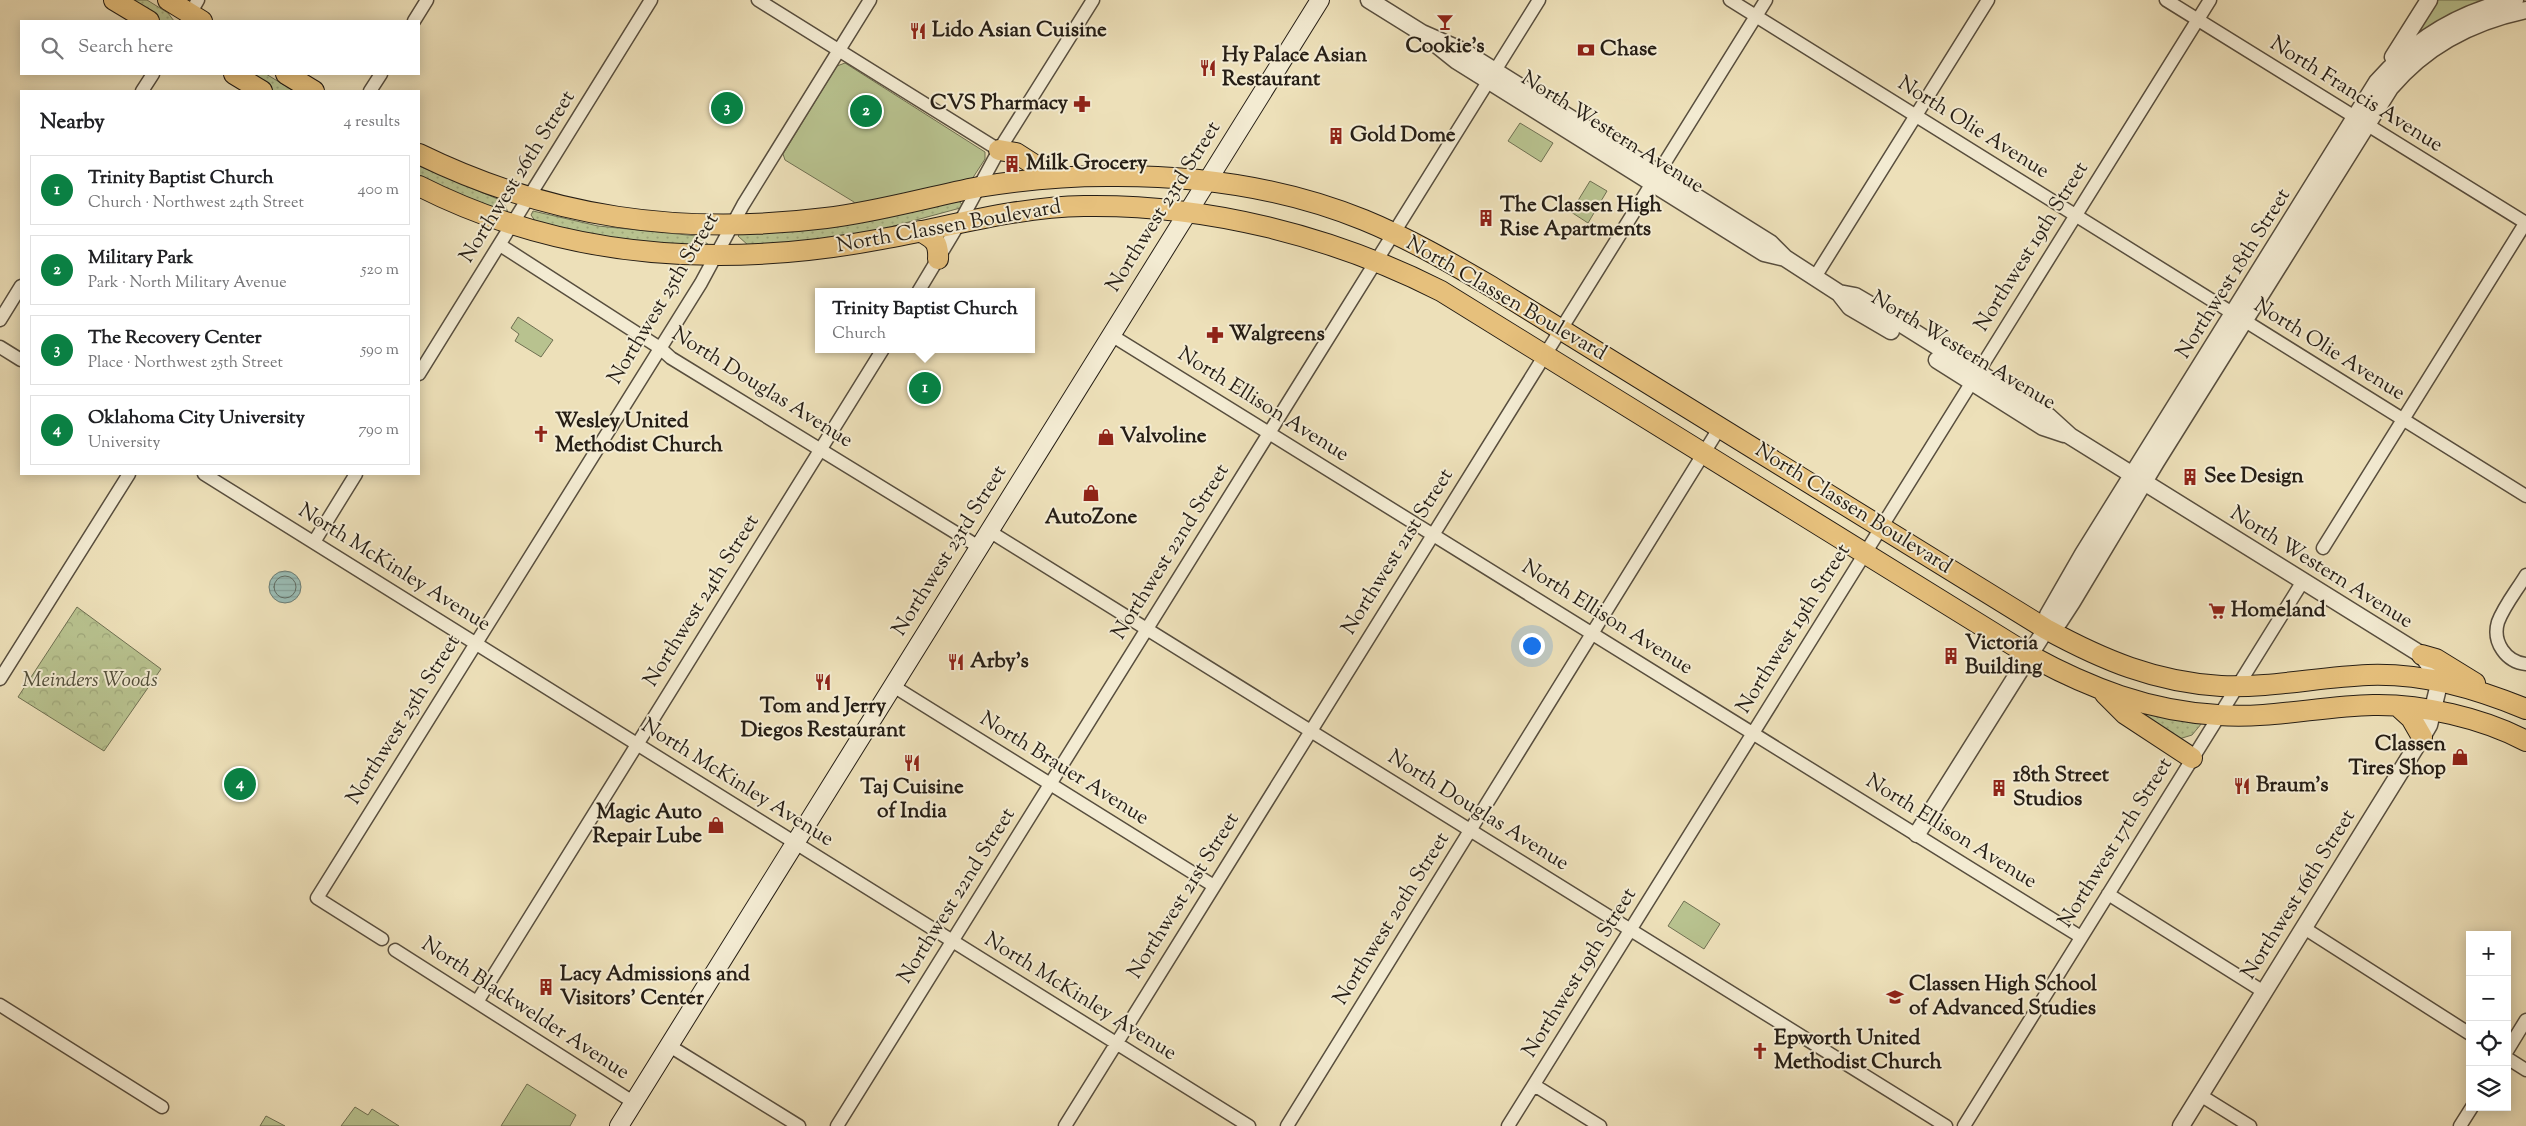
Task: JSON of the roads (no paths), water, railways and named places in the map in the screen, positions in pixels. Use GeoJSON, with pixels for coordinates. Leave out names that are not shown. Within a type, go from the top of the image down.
{"type":"FeatureCollection","features":[{"type":"Feature","properties":{"kind":"main road"},"geometry":{"type":"LineString","coordinates":[[114,0],[146,20]]}},
{"type":"Feature","properties":{"kind":"main road"},"geometry":{"type":"LineString","coordinates":[[168,0],[194,14]]}},
{"type":"Feature","properties":{"kind":"main road","name":"Northwest 23rd Street"},"geometry":{"type":"LineString","coordinates":[[619,1126],[794,842],[1320,0]]}},
{"type":"Feature","properties":{"kind":"main road"},"geometry":{"type":"LineString","coordinates":[[236,75],[260,90]]}},
{"type":"Feature","properties":{"kind":"main road"},"geometry":{"type":"LineString","coordinates":[[288,75],[312,90]]}},
{"type":"Feature","properties":{"kind":"main road"},"geometry":{"type":"LineString","coordinates":[[999,150],[1016,153],[1055,178]]}},
{"type":"Feature","properties":{"kind":"main road","name":"North Classen Boulevard"},"geometry":{"type":"LineString","coordinates":[[420,154],[450,169],[528,199],[595,215],[674,223],[733,225],[828,218],[979,187],[1055,178],[1105,176],[1207,180],[1286,196],[1365,220],[1443,259],[2086,652],[2126,668],[2180,681],[2238,686],[2368,675],[2440,680],[2526,709]]}},
{"type":"Feature","properties":{"kind":"main road","name":"North Classen Boulevard"},"geometry":{"type":"LineString","coordinates":[[420,186],[512,226],[623,250],[659,254],[715,256],[799,251],[883,239],[1004,214],[1083,206],[1121,207],[1188,213],[1243,222],[1286,232],[1375,262],[1441,291],[2029,655],[2102,691],[2140,704],[2180,712],[2219,715],[2254,716],[2374,705],[2433,711],[2492,726],[2526,741]]}},
{"type":"Feature","properties":{"kind":"main road"},"geometry":{"type":"LineString","coordinates":[[920,231],[934,239],[938,245],[938,259]]}},
{"type":"Feature","properties":{"kind":"main road"},"geometry":{"type":"LineString","coordinates":[[2422,655],[2436,659],[2497,698]]}},
{"type":"Feature","properties":{"kind":"main road"},"geometry":{"type":"LineString","coordinates":[[2102,691],[2124,714],[2192,758]]}},
{"type":"Feature","properties":{"kind":"main road"},"geometry":{"type":"LineString","coordinates":[[2400,708],[2411,718],[2422,737]]}},
{"type":"Feature","properties":{"kind":"street"},"geometry":{"type":"LineString","coordinates":[[415,20],[427,0]]}},
{"type":"Feature","properties":{"kind":"street","name":"Northwest 26th Street"},"geometry":{"type":"LineString","coordinates":[[420,372],[651,0]]}},
{"type":"Feature","properties":{"kind":"street"},"geometry":{"type":"LineString","coordinates":[[758,0],[999,150]]}},
{"type":"Feature","properties":{"kind":"street","name":"Northwest 25th Street"},"geometry":{"type":"LineString","coordinates":[[382,939],[317,898],[660,348],[870,0]]}},
{"type":"Feature","properties":{"kind":"street"},"geometry":{"type":"LineString","coordinates":[[920,288],[960,222],[999,150],[1093,0]]}},
{"type":"Feature","properties":{"kind":"street","name":"North Western Avenue"},"geometry":{"type":"LineString","coordinates":[[1369,0],[1422,32],[1458,62],[1492,76],[1655,178],[1770,243],[1785,258],[1839,293],[1856,296],[1974,377],[2048,416],[2070,436],[2422,655],[2440,680]]}},
{"type":"Feature","properties":{"kind":"street","name":"Northwest 22nd Street"},"geometry":{"type":"LineString","coordinates":[[837,1126],[1539,0]]}},
{"type":"Feature","properties":{"kind":"street","name":"North Olie Avenue"},"geometry":{"type":"LineString","coordinates":[[1730,0],[2526,496]]}},
{"type":"Feature","properties":{"kind":"street","name":"Northwest 21st Street"},"geometry":{"type":"LineString","coordinates":[[1065,1126],[1766,0]]}},
{"type":"Feature","properties":{"kind":"street"},"geometry":{"type":"LineString","coordinates":[[1814,277],[1988,0]]}},
{"type":"Feature","properties":{"kind":"street","name":"North Francis Avenue"},"geometry":{"type":"LineString","coordinates":[[2166,0],[2526,223]]}},
{"type":"Feature","properties":{"kind":"street","name":"Northwest 19th Street"},"geometry":{"type":"LineString","coordinates":[[1508,1126],[2210,0]]}},
{"type":"Feature","properties":{"kind":"street"},"geometry":{"type":"LineString","coordinates":[[2377,82],[2429,0]]}},
{"type":"Feature","properties":{"kind":"street","name":"Northwest 18th Street"},"geometry":{"type":"LineString","coordinates":[[2361,121],[2377,82],[2402,55],[2431,33],[2474,12],[2515,0]]}},
{"type":"Feature","properties":{"kind":"street","name":"Northwest 18th Street"},"geometry":{"type":"LineString","coordinates":[[1917,834],[2046,629],[2048,615],[2094,537],[2139,479],[2361,121],[2397,80],[2429,50],[2463,30],[2489,20],[2526,10]]}},
{"type":"Feature","properties":{"kind":"street"},"geometry":{"type":"LineString","coordinates":[[143,90],[152,75]]}},
{"type":"Feature","properties":{"kind":"street"},"geometry":{"type":"LineString","coordinates":[[371,90],[380,75]]}},
{"type":"Feature","properties":{"kind":"street"},"geometry":{"type":"LineString","coordinates":[[2323,548],[2526,223]]}},
{"type":"Feature","properties":{"kind":"street","name":"North Douglas Avenue"},"geometry":{"type":"LineString","coordinates":[[500,244],[660,348],[672,358],[979,547]]}},
{"type":"Feature","properties":{"kind":"street"},"geometry":{"type":"LineString","coordinates":[[0,320],[20,288]]}},
{"type":"Feature","properties":{"kind":"street","name":"North Ellison Avenue"},"geometry":{"type":"LineString","coordinates":[[1111,335],[2081,937]]}},
{"type":"Feature","properties":{"kind":"street"},"geometry":{"type":"LineString","coordinates":[[0,347],[20,359]]}},
{"type":"Feature","properties":{"kind":"street","name":"Northwest 24th Street"},"geometry":{"type":"LineString","coordinates":[[477,1002],[880,353]]}},
{"type":"Feature","properties":{"kind":"street","name":"Northwest 20th Street"},"geometry":{"type":"LineString","coordinates":[[1287,1126],[1720,428]]}},
{"type":"Feature","properties":{"kind":"street"},"geometry":{"type":"LineString","coordinates":[[0,679],[128,475]]}},
{"type":"Feature","properties":{"kind":"street","name":"North McKinley Avenue"},"geometry":{"type":"LineString","coordinates":[[206,475],[1249,1126]]}},
{"type":"Feature","properties":{"kind":"street"},"geometry":{"type":"LineString","coordinates":[[314,542],[355,475]]}},
{"type":"Feature","properties":{"kind":"street","name":"Northwest 18th Street"},"geometry":{"type":"LineString","coordinates":[[2046,629],[2059,622],[2108,546],[2139,479]]}},
{"type":"Feature","properties":{"kind":"street","name":"North Douglas Avenue"},"geometry":{"type":"LineString","coordinates":[[989,531],[1946,1126]]}},
{"type":"Feature","properties":{"kind":"street"},"geometry":{"type":"LineString","coordinates":[[2094,537],[2108,546]]}},
{"type":"Feature","properties":{"kind":"street"},"geometry":{"type":"LineString","coordinates":[[2526,575],[2500,617],[2497,629],[2499,642],[2504,654],[2515,662],[2526,664]]}},
{"type":"Feature","properties":{"kind":"street","name":"Northwest 17th Street"},"geometry":{"type":"LineString","coordinates":[[1964,1126],[2303,581]]}},
{"type":"Feature","properties":{"kind":"street","name":"Northwest 16th Street"},"geometry":{"type":"LineString","coordinates":[[2180,1126],[2429,725],[2440,680]]}},
{"type":"Feature","properties":{"kind":"street","name":"North Brauer Avenue"},"geometry":{"type":"LineString","coordinates":[[892,686],[1214,886]]}},
{"type":"Feature","properties":{"kind":"street"},"geometry":{"type":"LineString","coordinates":[[2108,894],[2264,992]]}},
{"type":"Feature","properties":{"kind":"street"},"geometry":{"type":"LineString","coordinates":[[2304,928],[2466,1031]]}},
{"type":"Feature","properties":{"kind":"street","name":"North Blackwelder Avenue"},"geometry":{"type":"LineString","coordinates":[[395,950],[633,1102]]}},
{"type":"Feature","properties":{"kind":"street"},"geometry":{"type":"LineString","coordinates":[[0,1005],[162,1107]]}},
{"type":"Feature","properties":{"kind":"street"},"geometry":{"type":"LineString","coordinates":[[2511,1044],[2526,1020]]}},
{"type":"Feature","properties":{"kind":"street"},"geometry":{"type":"LineString","coordinates":[[668,1045],[799,1126]]}},
{"type":"Feature","properties":{"kind":"street"},"geometry":{"type":"LineString","coordinates":[[2511,1061],[2526,1070]]}},
{"type":"Feature","properties":{"kind":"street"},"geometry":{"type":"LineString","coordinates":[[1534,1085],[1600,1126]]}},
{"type":"Feature","properties":{"kind":"street"},"geometry":{"type":"LineString","coordinates":[[2200,1095],[2250,1126]]}},
{"type":"Feature","properties":{"kind":"street"},"geometry":{"type":"LineString","coordinates":[[2460,1126],[2469,1111]]}},
{"type":"Feature","properties":{"kind":"water"},"geometry":{"type":"Polygon","coordinates":[[[285,571],[291,572],[296,576],[300,581],[300,593],[296,598],[291,602],[285,603],[279,602],[274,598],[270,593],[269,587],[270,581],[274,576],[279,572],[285,571]]]}},
{"type":"Feature","properties":{"kind":"place","name":"Cookie's"},"geometry":{"type":"Point","coordinates":[1445,22]}},
{"type":"Feature","properties":{"kind":"place","name":"Lido Asian Cuisine"},"geometry":{"type":"Point","coordinates":[918,31]}},
{"type":"Feature","properties":{"kind":"place","name":"Chase"},"geometry":{"type":"Point","coordinates":[1586,50]}},
{"type":"Feature","properties":{"kind":"place","name":"Hy Palace Asian Restaurant"},"geometry":{"type":"Point","coordinates":[1208,68]}},
{"type":"Feature","properties":{"kind":"place","name":"CVS Pharmacy"},"geometry":{"type":"Point","coordinates":[1082,104]}},
{"type":"Feature","properties":{"kind":"place","name":"The Recovery Center"},"geometry":{"type":"Point","coordinates":[727,108]}},
{"type":"Feature","properties":{"kind":"place","name":"Military Park"},"geometry":{"type":"Point","coordinates":[866,111]}},
{"type":"Feature","properties":{"kind":"place","name":"Gold Dome"},"geometry":{"type":"Point","coordinates":[1336,136]}},
{"type":"Feature","properties":{"kind":"place","name":"Milk Grocery"},"geometry":{"type":"Point","coordinates":[1012,164]}},
{"type":"Feature","properties":{"kind":"place","name":"The Classen High Rise Apartments"},"geometry":{"type":"Point","coordinates":[1486,218]}},
{"type":"Feature","properties":{"kind":"place","name":"Walgreens"},"geometry":{"type":"Point","coordinates":[1215,335]}},
{"type":"Feature","properties":{"kind":"place","name":"Trinity Baptist Church"},"geometry":{"type":"Point","coordinates":[925,388]}},
{"type":"Feature","properties":{"kind":"place","name":"Wesley United Methodist Church"},"geometry":{"type":"Point","coordinates":[541,434]}},
{"type":"Feature","properties":{"kind":"place","name":"Valvoline"},"geometry":{"type":"Point","coordinates":[1106,437]}},
{"type":"Feature","properties":{"kind":"place","name":"See Design"},"geometry":{"type":"Point","coordinates":[2190,477]}},
{"type":"Feature","properties":{"kind":"place","name":"AutoZone"},"geometry":{"type":"Point","coordinates":[1091,493]}},
{"type":"Feature","properties":{"kind":"place","name":"Homeland"},"geometry":{"type":"Point","coordinates":[2217,611]}},
{"type":"Feature","properties":{"kind":"place","name":"Victoria Building"},"geometry":{"type":"Point","coordinates":[1951,656]}},
{"type":"Feature","properties":{"kind":"place","name":"Arby's"},"geometry":{"type":"Point","coordinates":[956,662]}},
{"type":"Feature","properties":{"kind":"place","name":"Tom and Jerry Diegos Restaurant"},"geometry":{"type":"Point","coordinates":[823,682]}},
{"type":"Feature","properties":{"kind":"place","name":"Classen Tires Shop"},"geometry":{"type":"Point","coordinates":[2460,757]}},
{"type":"Feature","properties":{"kind":"place","name":"Taj Cuisine of India"},"geometry":{"type":"Point","coordinates":[912,763]}},
{"type":"Feature","properties":{"kind":"place","name":"Oklahoma City University"},"geometry":{"type":"Point","coordinates":[240,784]}},
{"type":"Feature","properties":{"kind":"place","name":"Braum's"},"geometry":{"type":"Point","coordinates":[2242,786]}},
{"type":"Feature","properties":{"kind":"place","name":"18th Street Studios"},"geometry":{"type":"Point","coordinates":[1999,788]}},
{"type":"Feature","properties":{"kind":"place","name":"Magic Auto Repair Lube"},"geometry":{"type":"Point","coordinates":[716,825]}},
{"type":"Feature","properties":{"kind":"place","name":"Lacy Admissions and Visitors' Center"},"geometry":{"type":"Point","coordinates":[546,987]}},
{"type":"Feature","properties":{"kind":"place","name":"Classen High School of Advanced Studies"},"geometry":{"type":"Point","coordinates":[1895,997]}},
{"type":"Feature","properties":{"kind":"place","name":"Epworth United Methodist Church"},"geometry":{"type":"Point","coordinates":[1760,1051]}},
{"type":"Feature","properties":{"kind":"park label","name":"Meinders Woods"},"geometry":{"type":"Point","coordinates":[90,681]}}]}
